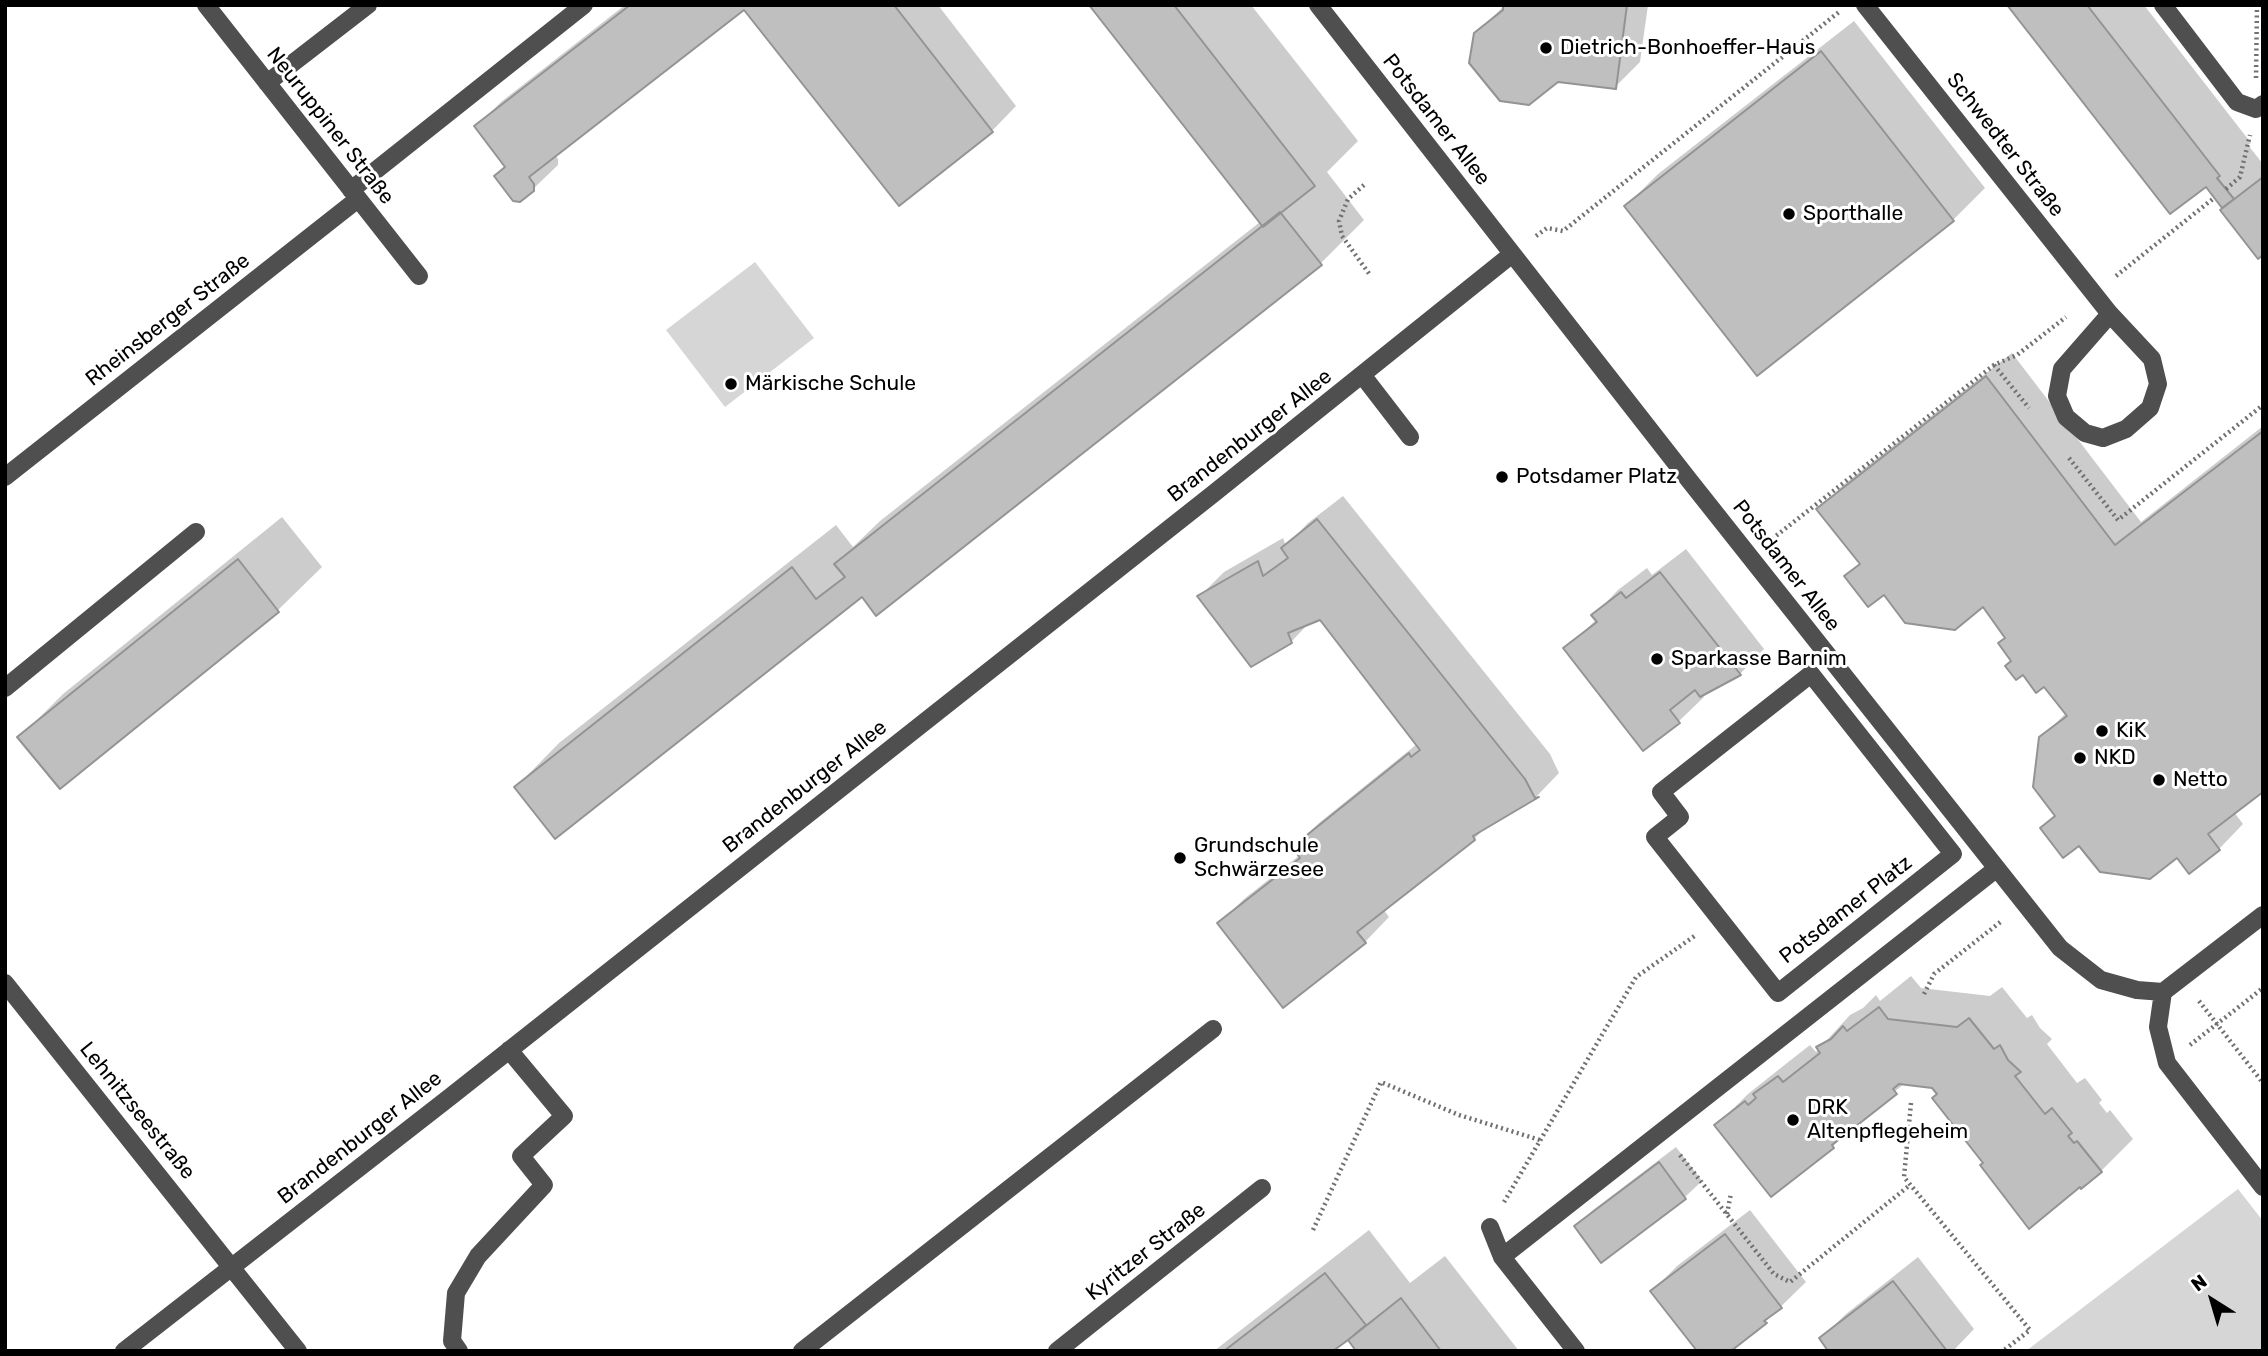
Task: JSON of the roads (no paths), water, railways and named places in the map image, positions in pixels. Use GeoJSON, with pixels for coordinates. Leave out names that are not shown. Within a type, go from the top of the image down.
{"type":"FeatureCollection","features":[{"type":"Feature","properties":{"kind":"street","name":"Neuruppiner Straße"},"geometry":{"type":"LineString","coordinates":[[206,5],[419,276]]}},
{"type":"Feature","properties":{"kind":"street"},"geometry":{"type":"LineString","coordinates":[[267,83],[368,5]]}},
{"type":"Feature","properties":{"kind":"street","name":"Rheinsberger Straße"},"geometry":{"type":"LineString","coordinates":[[5,477],[584,5]]}},
{"type":"Feature","properties":{"kind":"street","name":"Potsdamer Allee"},"geometry":{"type":"LineString","coordinates":[[1318,5],[1511,255],[2060,948],[2101,980],[2137,990],[2163,992]]}},
{"type":"Feature","properties":{"kind":"street","name":"Schwedter Straße"},"geometry":{"type":"LineString","coordinates":[[1865,5],[2110,314],[2152,359],[2158,384],[2150,408],[2126,429],[2103,438],[2085,433],[2066,417],[2057,396],[2062,369],[2110,314]]}},
{"type":"Feature","properties":{"kind":"street"},"geometry":{"type":"LineString","coordinates":[[2163,5],[2236,102],[2260,106]]}},
{"type":"Feature","properties":{"kind":"street","name":"Brandenburger Allee"},"geometry":{"type":"LineString","coordinates":[[124,1351],[1363,376],[1511,255]]}},
{"type":"Feature","properties":{"kind":"street"},"geometry":{"type":"LineString","coordinates":[[1363,376],[1410,437]]}},
{"type":"Feature","properties":{"kind":"street"},"geometry":{"type":"LineString","coordinates":[[5,688],[196,532]]}},
{"type":"Feature","properties":{"kind":"street","name":"Potsdamer Platz"},"geometry":{"type":"LineString","coordinates":[[1811,674],[1953,854],[1778,993],[1719,919],[1655,837],[1680,817],[1661,792],[1811,674]]}},
{"type":"Feature","properties":{"kind":"street"},"geometry":{"type":"LineString","coordinates":[[1502,1257],[1996,869]]}},
{"type":"Feature","properties":{"kind":"street"},"geometry":{"type":"LineString","coordinates":[[2263,915],[2163,992],[2158,1027],[2167,1063],[2263,1187]]}},
{"type":"Feature","properties":{"kind":"street","name":"Lehnitzseestraße"},"geometry":{"type":"LineString","coordinates":[[5,983],[233,1267]]}},
{"type":"Feature","properties":{"kind":"street"},"geometry":{"type":"LineString","coordinates":[[802,1351],[1213,1029]]}},
{"type":"Feature","properties":{"kind":"street"},"geometry":{"type":"LineString","coordinates":[[459,1351],[452,1341],[456,1293],[478,1256],[544,1185],[522,1156],[564,1116],[509,1050]]}},
{"type":"Feature","properties":{"kind":"street","name":"Kyritzer Straße"},"geometry":{"type":"LineString","coordinates":[[1057,1351],[1262,1188]]}},
{"type":"Feature","properties":{"kind":"street"},"geometry":{"type":"LineString","coordinates":[[1490,1227],[1502,1257],[1576,1351]]}},
{"type":"Feature","properties":{"kind":"street"},"geometry":{"type":"LineString","coordinates":[[233,1267],[298,1351]]}},
{"type":"Feature","properties":{"kind":"place","name":"Dietrich-Bonhoeffer-Haus"},"geometry":{"type":"Point","coordinates":[1546,48]}},
{"type":"Feature","properties":{"kind":"place","name":"Sporthalle"},"geometry":{"type":"Point","coordinates":[1789,214]}},
{"type":"Feature","properties":{"kind":"place","name":"Märkische Schule"},"geometry":{"type":"Point","coordinates":[731,384]}},
{"type":"Feature","properties":{"kind":"place","name":"Potsdamer Platz"},"geometry":{"type":"Point","coordinates":[1502,477]}},
{"type":"Feature","properties":{"kind":"place","name":"Sparkasse Barnim"},"geometry":{"type":"Point","coordinates":[1657,659]}},
{"type":"Feature","properties":{"kind":"place","name":"KiK"},"geometry":{"type":"Point","coordinates":[2102,731]}},
{"type":"Feature","properties":{"kind":"place","name":"NKD"},"geometry":{"type":"Point","coordinates":[2080,758]}},
{"type":"Feature","properties":{"kind":"place","name":"Netto"},"geometry":{"type":"Point","coordinates":[2159,780]}},
{"type":"Feature","properties":{"kind":"place","name":"Grundschule Schwärzesee"},"geometry":{"type":"Point","coordinates":[1180,858]}},
{"type":"Feature","properties":{"kind":"place","name":"DRK Altenpflegeheim"},"geometry":{"type":"Point","coordinates":[1793,1120]}}]}
